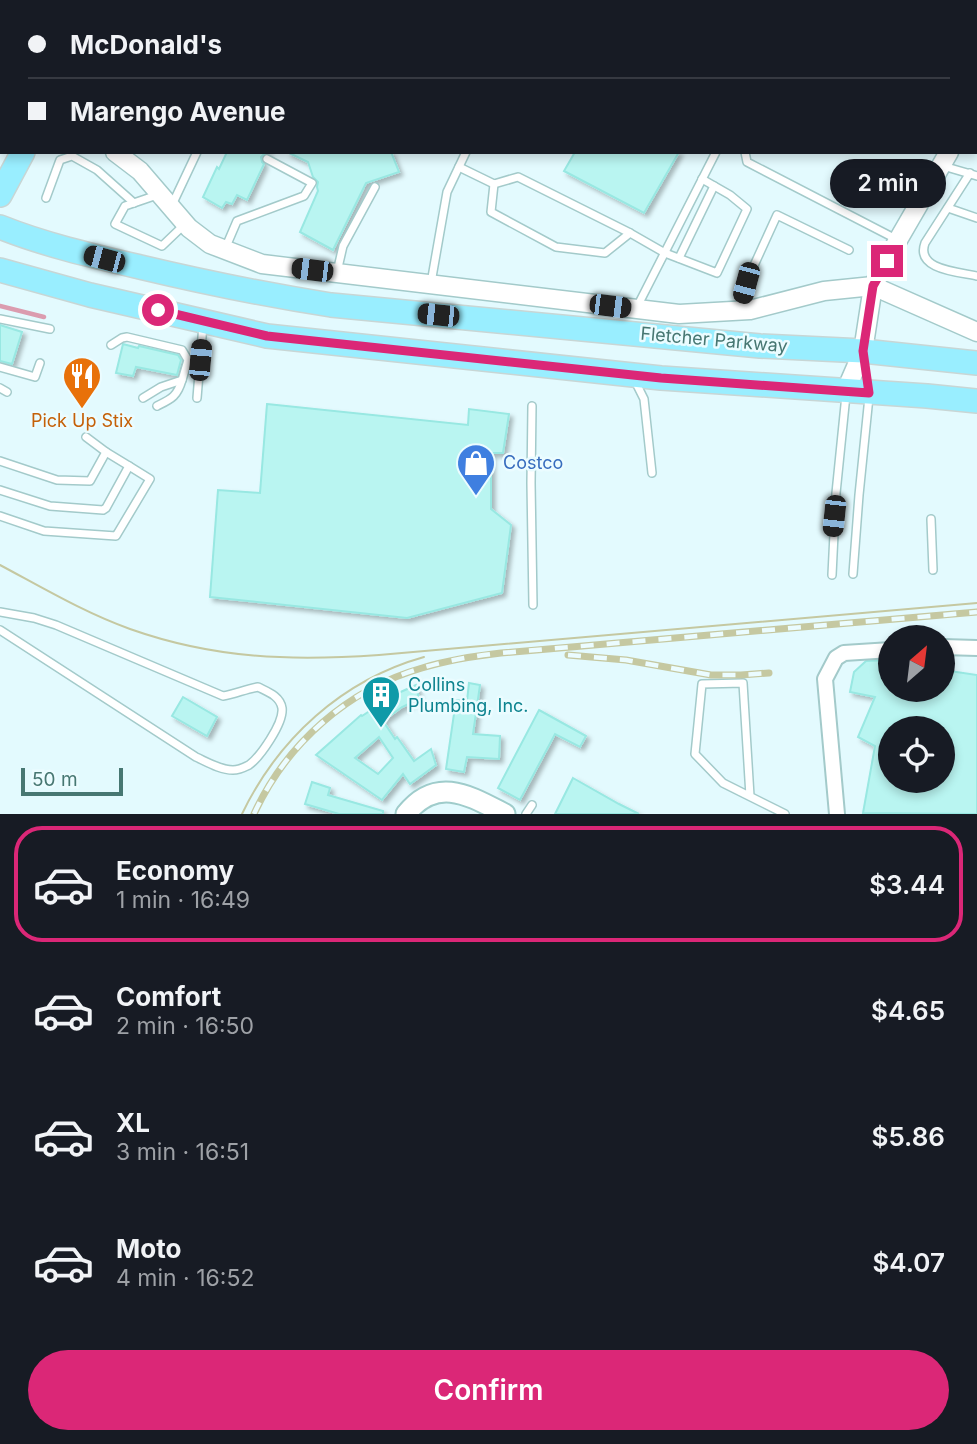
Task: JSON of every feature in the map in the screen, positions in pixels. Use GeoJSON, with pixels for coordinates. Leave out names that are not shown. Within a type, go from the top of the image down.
{"type":"FeatureCollection","features":[{"type":"Feature","properties":{"kind":"main road"},"geometry":{"type":"LineString","coordinates":[[0,195],[22,154]]}},
{"type":"Feature","properties":{"kind":"main road","name":"Fletcher Parkway"},"geometry":{"type":"LineString","coordinates":[[0,227],[104,259],[195,280],[320,303],[760,346],[863,351],[977,363]]}},
{"type":"Feature","properties":{"kind":"main road"},"geometry":{"type":"LineString","coordinates":[[0,270],[90,295],[267,336],[632,375],[977,401]]}},
{"type":"Feature","properties":{"kind":"main road"},"geometry":{"type":"LineString","coordinates":[[406,814],[414,804],[425,797],[448,791],[474,798],[505,814]]}},
{"type":"Feature","properties":{"kind":"street"},"geometry":{"type":"LineString","coordinates":[[125,155],[186,224],[211,244],[261,264],[679,314],[750,310],[824,291],[873,286],[977,332]]}},
{"type":"Feature","properties":{"kind":"street"},"geometry":{"type":"LineString","coordinates":[[846,390],[863,351],[873,286],[946,159]]}},
{"type":"Feature","properties":{"kind":"street"},"geometry":{"type":"LineString","coordinates":[[863,351],[869,393]]}},
{"type":"Feature","properties":{"kind":"street"},"geometry":{"type":"LineString","coordinates":[[956,648],[977,648]]}},
{"type":"Feature","properties":{"kind":"street"},"geometry":{"type":"LineString","coordinates":[[837,814],[825,679],[836,658],[844,653],[878,651]]}},
{"type":"Feature","properties":{"kind":"lane"},"geometry":{"type":"LineString","coordinates":[[186,224],[162,246],[115,224],[125,206],[165,201],[196,154]]}},
{"type":"Feature","properties":{"kind":"lane"},"geometry":{"type":"LineString","coordinates":[[430,284],[447,192],[465,154]]}},
{"type":"Feature","properties":{"kind":"lane"},"geometry":{"type":"LineString","coordinates":[[636,309],[715,154]]}},
{"type":"Feature","properties":{"kind":"lane"},"geometry":{"type":"LineString","coordinates":[[745,154],[747,162],[898,240]]}},
{"type":"Feature","properties":{"kind":"lane"},"geometry":{"type":"LineString","coordinates":[[46,198],[60,160],[72,156],[97,170],[134,203]]}},
{"type":"Feature","properties":{"kind":"lane"},"geometry":{"type":"LineString","coordinates":[[225,249],[237,221],[304,196],[312,183],[267,159]]}},
{"type":"Feature","properties":{"kind":"lane"},"geometry":{"type":"LineString","coordinates":[[946,159],[974,174],[925,243],[923,255],[935,266],[977,276]]}},
{"type":"Feature","properties":{"kind":"lane"},"geometry":{"type":"LineString","coordinates":[[458,167],[494,184],[518,177],[665,253],[717,273],[747,209],[730,195],[702,179]]}},
{"type":"Feature","properties":{"kind":"lane"},"geometry":{"type":"LineString","coordinates":[[494,184],[491,212],[556,247],[605,253],[630,233]]}},
{"type":"Feature","properties":{"kind":"lane"},"geometry":{"type":"LineString","coordinates":[[678,258],[714,186]]}},
{"type":"Feature","properties":{"kind":"lane"},"geometry":{"type":"LineString","coordinates":[[337,273],[343,246],[375,187]]}},
{"type":"Feature","properties":{"kind":"lane"},"geometry":{"type":"LineString","coordinates":[[948,208],[977,218]]}},
{"type":"Feature","properties":{"kind":"lane"},"geometry":{"type":"LineString","coordinates":[[738,311],[746,283],[777,215],[849,250]]}},
{"type":"Feature","properties":{"kind":"lane"},"geometry":{"type":"LineString","coordinates":[[0,319],[50,329]]}},
{"type":"Feature","properties":{"kind":"lane"},"geometry":{"type":"LineString","coordinates":[[197,398],[203,321]]}},
{"type":"Feature","properties":{"kind":"lane"},"geometry":{"type":"LineString","coordinates":[[111,345],[127,337],[182,350],[188,360],[179,391],[157,406]]}},
{"type":"Feature","properties":{"kind":"lane"},"geometry":{"type":"LineString","coordinates":[[0,367],[35,377],[40,363]]}},
{"type":"Feature","properties":{"kind":"lane"},"geometry":{"type":"LineString","coordinates":[[632,375],[644,399],[652,473]]}},
{"type":"Feature","properties":{"kind":"lane"},"geometry":{"type":"LineString","coordinates":[[144,398],[161,387],[182,380]]}},
{"type":"Feature","properties":{"kind":"lane"},"geometry":{"type":"LineString","coordinates":[[832,575],[836,493],[846,390]]}},
{"type":"Feature","properties":{"kind":"lane"},"geometry":{"type":"LineString","coordinates":[[853,574],[869,393]]}},
{"type":"Feature","properties":{"kind":"lane"},"geometry":{"type":"LineString","coordinates":[[532,406],[533,605]]}},
{"type":"Feature","properties":{"kind":"lane"},"geometry":{"type":"LineString","coordinates":[[0,516],[44,531],[116,536],[150,479],[86,437]]}},
{"type":"Feature","properties":{"kind":"lane"},"geometry":{"type":"LineString","coordinates":[[0,461],[57,480],[90,481],[106,452]]}},
{"type":"Feature","properties":{"kind":"lane"},"geometry":{"type":"LineString","coordinates":[[0,490],[50,506],[103,510],[129,466]]}},
{"type":"Feature","properties":{"kind":"lane"},"geometry":{"type":"LineString","coordinates":[[931,519],[933,570]]}},
{"type":"Feature","properties":{"kind":"lane"},"geometry":{"type":"LineString","coordinates":[[0,612],[56,625],[222,696],[258,687],[276,697],[282,708],[281,721],[248,765],[234,771],[216,766],[196,757],[0,630]]}},
{"type":"Feature","properties":{"kind":"lane"},"geometry":{"type":"LineString","coordinates":[[750,796],[743,683],[702,684],[695,754],[723,783],[785,814]]}},
{"type":"Feature","properties":{"kind":"lane"},"geometry":{"type":"LineString","coordinates":[[526,814],[532,805]]}},
{"type":"Feature","properties":{"kind":"building"},"geometry":{"type":"Polygon","coordinates":[[[226,154],[264,154],[261,157],[264,164],[247,200],[237,195],[232,204],[226,202],[222,208],[203,197],[217,167],[219,169],[226,154]]]}},
{"type":"Feature","properties":{"kind":"building"},"geometry":{"type":"Polygon","coordinates":[[[291,154],[392,154],[399,172],[366,183],[333,250],[300,232],[318,191],[318,182],[313,177],[308,162],[291,154]]]}},
{"type":"Feature","properties":{"kind":"building"},"geometry":{"type":"Polygon","coordinates":[[[574,154],[678,154],[644,213],[564,171],[574,154]]]}},
{"type":"Feature","properties":{"kind":"building"},"geometry":{"type":"Polygon","coordinates":[[[0,325],[22,332],[12,364],[0,361],[0,325]]]}},
{"type":"Feature","properties":{"kind":"building"},"geometry":{"type":"Polygon","coordinates":[[[123,344],[178,355],[181,360],[177,375],[136,367],[133,376],[116,373],[123,344]]]}},
{"type":"Feature","properties":{"kind":"building"},"geometry":{"type":"Polygon","coordinates":[[[267,404],[468,425],[469,409],[509,414],[503,453],[491,453],[491,509],[511,525],[502,593],[407,618],[210,597],[218,490],[260,493],[267,404]]]}},
{"type":"Feature","properties":{"kind":"building"},"geometry":{"type":"Polygon","coordinates":[[[878,660],[878,702],[956,702],[956,672],[977,675],[977,814],[863,813],[875,746],[858,737],[875,697],[850,692],[854,672],[866,661],[878,660]]]}},
{"type":"Feature","properties":{"kind":"building"},"geometry":{"type":"Polygon","coordinates":[[[469,683],[480,685],[473,734],[500,736],[499,759],[467,757],[464,772],[446,769],[456,700],[467,701],[469,683]]]}},
{"type":"Feature","properties":{"kind":"building"},"geometry":{"type":"Polygon","coordinates":[[[416,685],[419,699],[383,721],[414,761],[431,749],[436,765],[410,784],[403,774],[382,800],[316,755],[361,715],[416,685]],[[379,737],[355,758],[378,774],[393,758],[379,737]]]}},
{"type":"Feature","properties":{"kind":"building"},"geometry":{"type":"Polygon","coordinates":[[[183,697],[217,717],[207,736],[172,716],[183,697]]]}},
{"type":"Feature","properties":{"kind":"building"},"geometry":{"type":"Polygon","coordinates":[[[539,710],[586,736],[580,747],[555,734],[520,800],[498,788],[539,710]]]}},
{"type":"Feature","properties":{"kind":"building"},"geometry":{"type":"Polygon","coordinates":[[[573,778],[619,804],[639,814],[555,814],[573,778]]]}},
{"type":"Feature","properties":{"kind":"building"},"geometry":{"type":"Polygon","coordinates":[[[312,782],[330,788],[328,795],[383,811],[383,814],[339,814],[305,804],[312,782]]]}},
{"type":"Feature","properties":{"kind":"waterway"},"geometry":{"type":"LineString","coordinates":[[0,306],[44,317]]}},
{"type":"Feature","properties":{"kind":"tram line"},"geometry":{"type":"LineString","coordinates":[[0,565],[113,623],[192,647],[253,656],[315,658],[379,655],[977,603]]}},
{"type":"Feature","properties":{"kind":"tram line"},"geometry":{"type":"LineString","coordinates":[[242,814],[274,761],[316,716],[366,681],[394,667],[424,657]]}},
{"type":"Feature","properties":{"kind":"railway"},"geometry":{"type":"LineString","coordinates":[[254,814],[283,765],[322,723],[369,690],[395,677],[432,665],[501,653],[977,612]]}},
{"type":"Feature","properties":{"kind":"railway"},"geometry":{"type":"LineString","coordinates":[[568,655],[626,660],[711,675],[769,673]]}},
{"type":"Feature","properties":{"kind":"place","name":"Pick Up Stix"},"geometry":{"type":"Point","coordinates":[82,410]}},
{"type":"Feature","properties":{"kind":"place","name":"Costco"},"geometry":{"type":"Point","coordinates":[476,497]}},
{"type":"Feature","properties":{"kind":"place","name":"Collins Plumbing, Inc."},"geometry":{"type":"Point","coordinates":[381,729]}},
{"type":"Feature","properties":{"kind":"route"},"geometry":{"type":"LineString","coordinates":[[158,310],[267,336],[661,378],[869,393],[863,351],[873,286],[887,261]]}}]}
